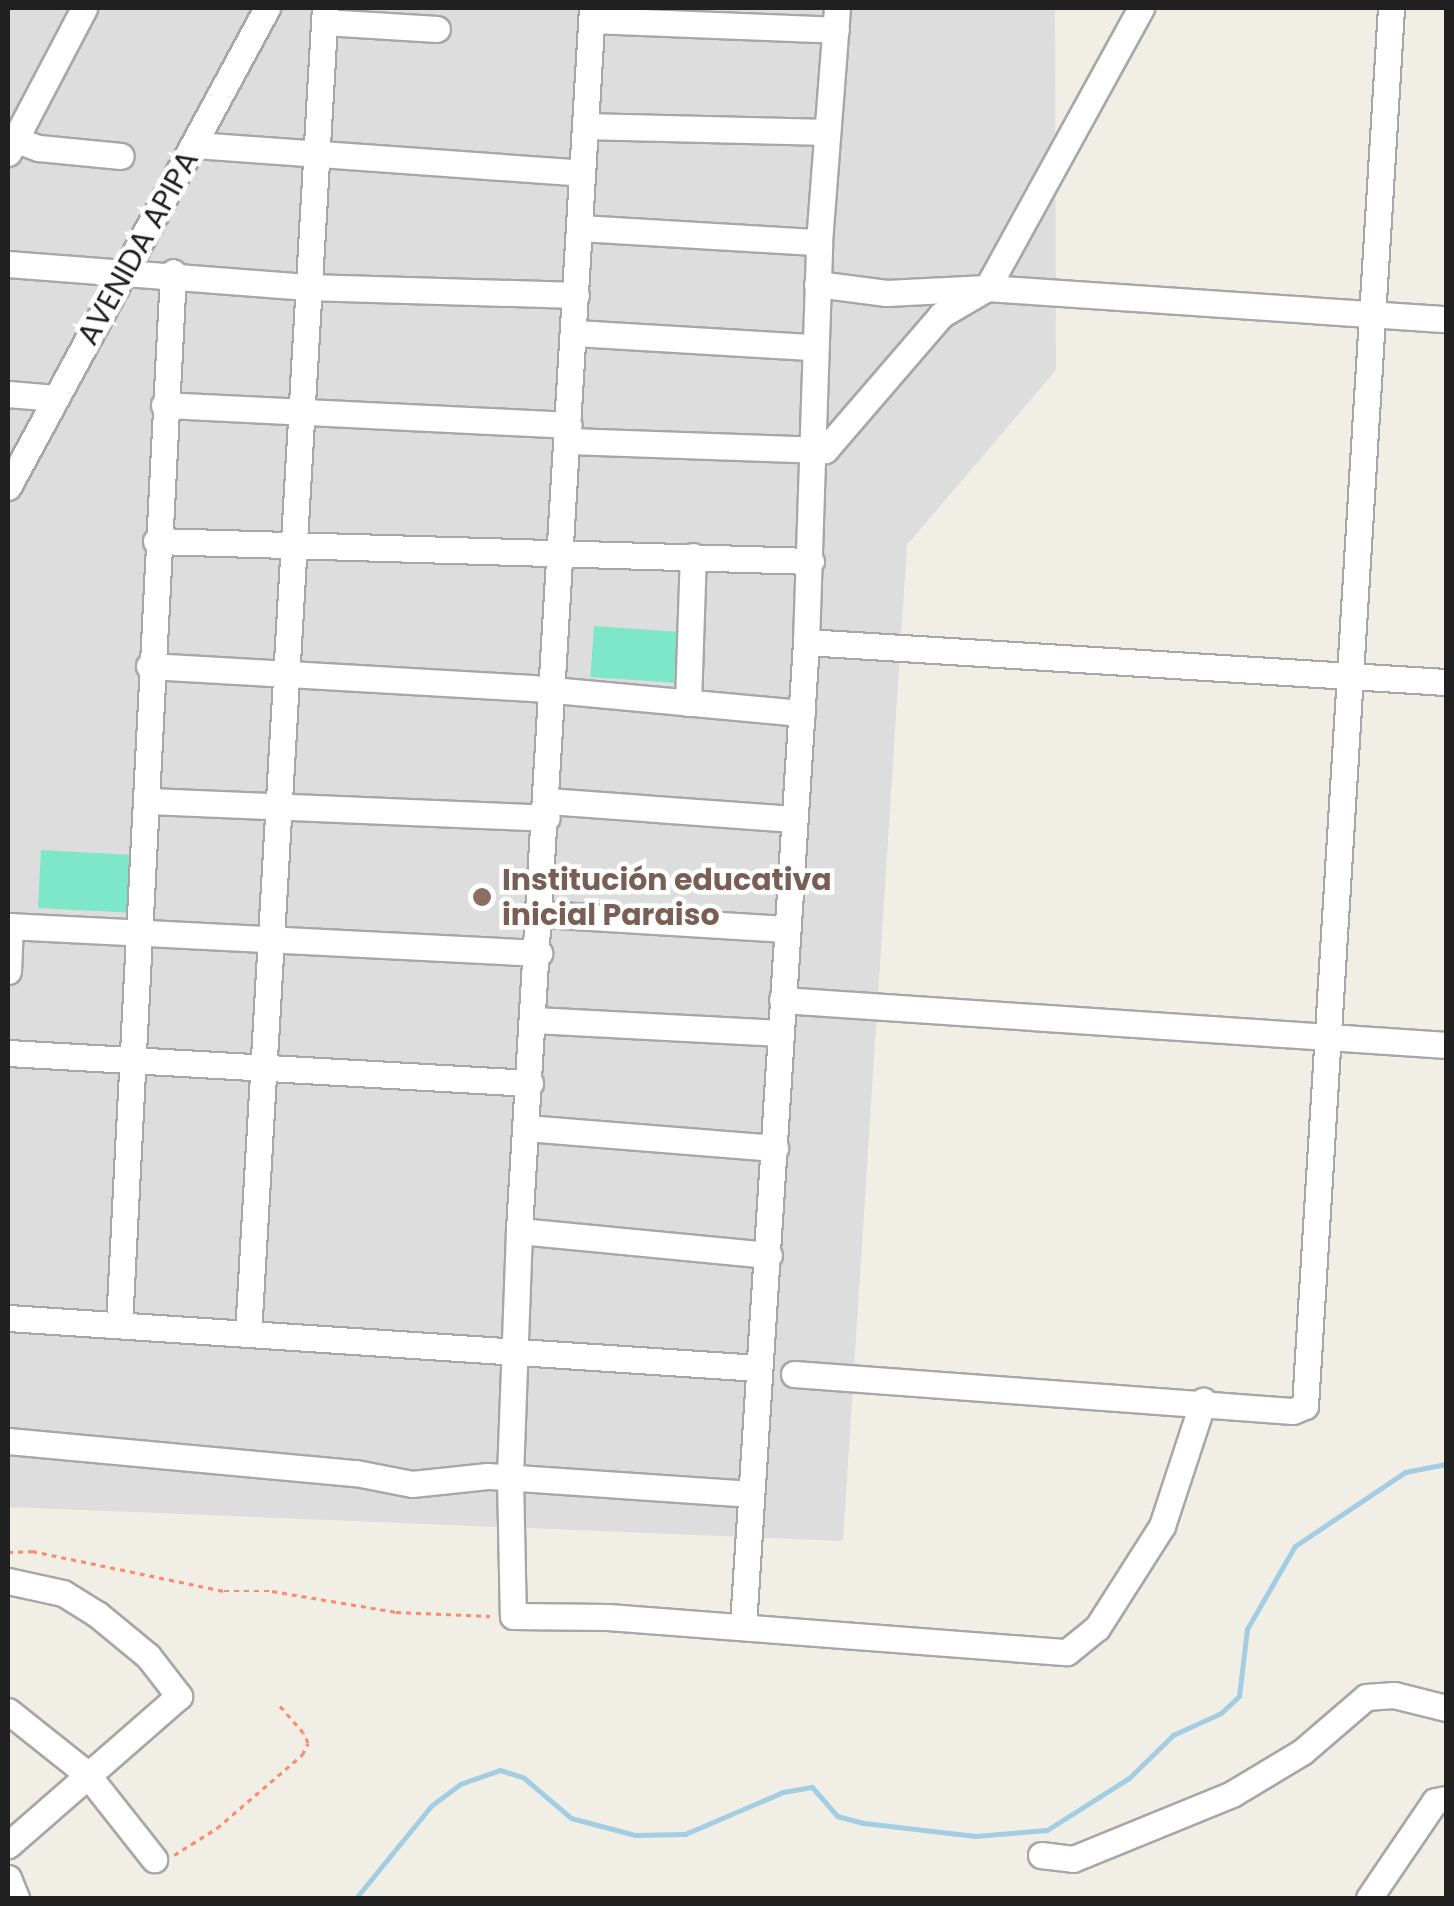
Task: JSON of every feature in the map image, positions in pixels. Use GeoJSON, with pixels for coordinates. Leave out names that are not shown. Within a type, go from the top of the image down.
{"type":"FeatureCollection","features":[{"type":"Feature","properties":{"kind":"street"},"geometry":{"type":"LineString","coordinates":[[84,8],[10,143],[121,156]]}},
{"type":"Feature","properties":{"kind":"street","name":"AVENIDA APIPA"},"geometry":{"type":"LineString","coordinates":[[8,488],[267,8]]}},
{"type":"Feature","properties":{"kind":"street"},"geometry":{"type":"LineString","coordinates":[[164,404],[811,454],[845,432],[941,315],[987,288],[1140,8]]}},
{"type":"Feature","properties":{"kind":"street"},"geometry":{"type":"LineString","coordinates":[[794,1374],[1293,1410],[1305,1406],[1332,1034],[1391,8]]}},
{"type":"Feature","properties":{"kind":"street"},"geometry":{"type":"LineString","coordinates":[[743,1625],[802,713],[819,242],[836,18],[591,14],[542,914],[519,1231],[510,1478],[512,1616],[743,1625],[1067,1652],[1097,1628],[1162,1526],[1204,1401]]}},
{"type":"Feature","properties":{"kind":"street"},"geometry":{"type":"LineString","coordinates":[[248,1334],[325,15],[437,29]]}},
{"type":"Feature","properties":{"kind":"street"},"geometry":{"type":"LineString","coordinates":[[585,126],[826,132]]}},
{"type":"Feature","properties":{"kind":"street"},"geometry":{"type":"LineString","coordinates":[[195,146],[582,173]]}},
{"type":"Feature","properties":{"kind":"street"},"geometry":{"type":"LineString","coordinates":[[580,228],[819,242]]}},
{"type":"Feature","properties":{"kind":"street"},"geometry":{"type":"LineString","coordinates":[[8,264],[125,274],[173,272],[308,287],[576,295]]}},
{"type":"Feature","properties":{"kind":"street"},"geometry":{"type":"LineString","coordinates":[[118,1325],[148,801],[149,666],[173,272]]}},
{"type":"Feature","properties":{"kind":"street"},"geometry":{"type":"LineString","coordinates":[[817,284],[886,293],[987,288],[1446,319]]}},
{"type":"Feature","properties":{"kind":"street"},"geometry":{"type":"LineString","coordinates":[[574,333],[814,346]]}},
{"type":"Feature","properties":{"kind":"street"},"geometry":{"type":"LineString","coordinates":[[8,394],[56,398]]}},
{"type":"Feature","properties":{"kind":"street"},"geometry":{"type":"LineString","coordinates":[[156,541],[561,549],[810,562]]}},
{"type":"Feature","properties":{"kind":"street"},"geometry":{"type":"LineString","coordinates":[[688,703],[694,556]]}},
{"type":"Feature","properties":{"kind":"street"},"geometry":{"type":"LineString","coordinates":[[806,642],[1446,682]]}},
{"type":"Feature","properties":{"kind":"street"},"geometry":{"type":"LineString","coordinates":[[149,666],[285,672],[802,713]]}},
{"type":"Feature","properties":{"kind":"street"},"geometry":{"type":"LineString","coordinates":[[148,801],[793,818]]}},
{"type":"Feature","properties":{"kind":"street"},"geometry":{"type":"LineString","coordinates":[[542,914],[786,929]]}},
{"type":"Feature","properties":{"kind":"street"},"geometry":{"type":"LineString","coordinates":[[8,972],[9,926],[539,953]]}},
{"type":"Feature","properties":{"kind":"street"},"geometry":{"type":"LineString","coordinates":[[782,1000],[1332,1034],[1446,1045]]}},
{"type":"Feature","properties":{"kind":"street"},"geometry":{"type":"LineString","coordinates":[[534,1020],[781,1032]]}},
{"type":"Feature","properties":{"kind":"street"},"geometry":{"type":"LineString","coordinates":[[8,1053],[530,1083]]}},
{"type":"Feature","properties":{"kind":"street"},"geometry":{"type":"LineString","coordinates":[[526,1128],[774,1148]]}},
{"type":"Feature","properties":{"kind":"street"},"geometry":{"type":"LineString","coordinates":[[519,1231],[769,1255]]}},
{"type":"Feature","properties":{"kind":"street"},"geometry":{"type":"LineString","coordinates":[[8,1318],[759,1368]]}},
{"type":"Feature","properties":{"kind":"street"},"geometry":{"type":"LineString","coordinates":[[8,1441],[356,1473],[412,1484],[465,1476],[750,1494]]}},
{"type":"Feature","properties":{"kind":"street"},"geometry":{"type":"LineString","coordinates":[[8,1581],[63,1593],[97,1614],[148,1656],[179,1696],[86,1773],[8,1845]]}},
{"type":"Feature","properties":{"kind":"street"},"geometry":{"type":"LineString","coordinates":[[1042,1856],[1073,1859],[1232,1794],[1302,1752],[1366,1697],[1394,1695],[1446,1708]]}},
{"type":"Feature","properties":{"kind":"street"},"geometry":{"type":"LineString","coordinates":[[8,1711],[86,1773],[154,1859]]}},
{"type":"Feature","properties":{"kind":"street"},"geometry":{"type":"LineString","coordinates":[[1369,1898],[1435,1801],[1446,1799]]}},
{"type":"Feature","properties":{"kind":"street"},"geometry":{"type":"LineString","coordinates":[[8,1878],[16,1898]]}},
{"type":"Feature","properties":{"kind":"path"},"geometry":{"type":"LineString","coordinates":[[8,1552],[32,1551],[224,1591],[272,1591],[396,1612],[512,1616]]}},
{"type":"Feature","properties":{"kind":"path"},"geometry":{"type":"LineString","coordinates":[[154,1859],[163,1861],[218,1828],[302,1754],[308,1744],[279,1705]]}},
{"type":"Feature","properties":{"kind":"shaded area"},"geometry":{"type":"Polygon","coordinates":[[[8,8],[1055,8],[1056,370],[907,545],[843,1541],[8,1507],[8,8]]]}},
{"type":"Feature","properties":{"kind":"green space"},"geometry":{"type":"Polygon","coordinates":[[[594,626],[678,632],[674,683],[590,677],[594,626]]]}},
{"type":"Feature","properties":{"kind":"green space"},"geometry":{"type":"Polygon","coordinates":[[[41,850],[130,855],[127,913],[38,908],[41,850]]]}},
{"type":"Feature","properties":{"kind":"waterway"},"geometry":{"type":"LineString","coordinates":[[356,1898],[431,1806],[460,1784],[500,1770],[524,1778],[571,1818],[635,1835],[685,1834],[783,1792],[812,1787],[837,1816],[864,1823],[975,1836],[1047,1830],[1129,1778],[1173,1735],[1221,1713],[1239,1696],[1247,1629],[1295,1546],[1405,1472],[1446,1464]]}},
{"type":"Feature","properties":{"kind":"place","name":"Institución educativa inicial Paraiso"},"geometry":{"type":"Point","coordinates":[482,897]}}]}
